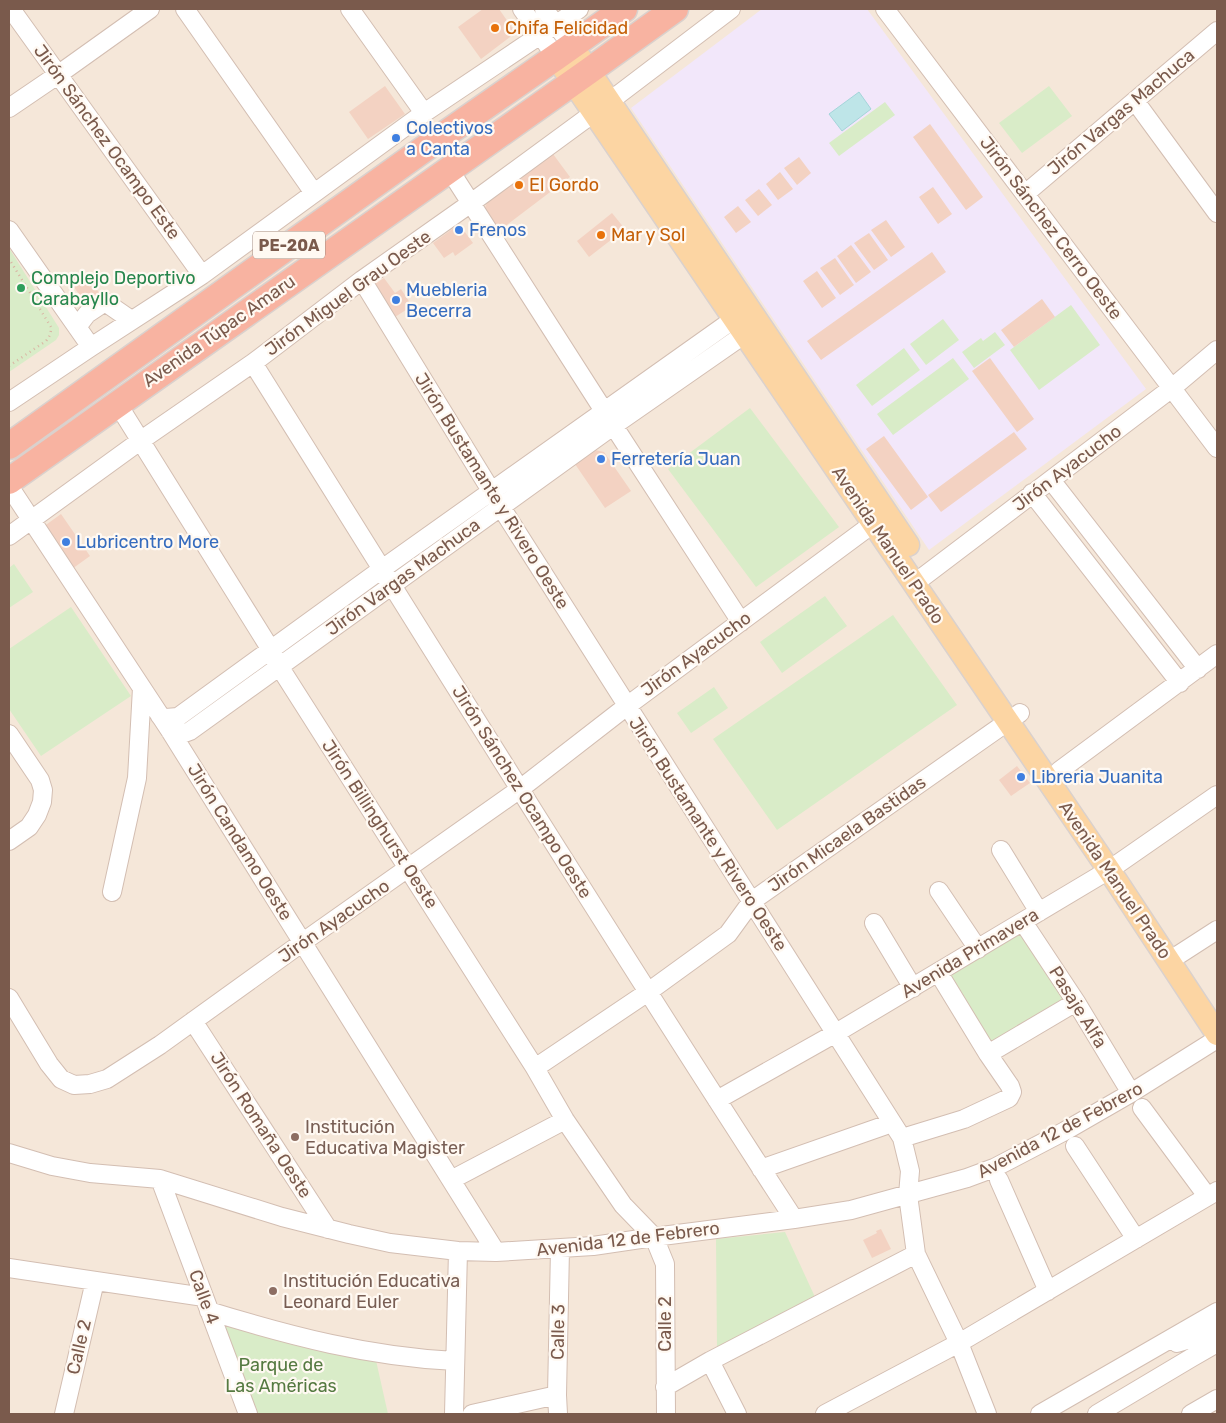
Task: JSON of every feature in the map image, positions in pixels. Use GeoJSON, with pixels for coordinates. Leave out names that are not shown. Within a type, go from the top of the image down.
{"type":"FeatureCollection","features":[{"type":"Feature","properties":{"kind":"highway","name":"Avenida Túpac Amaru"},"geometry":{"type":"LineString","coordinates":[[9,446],[624,9]]}},
{"type":"Feature","properties":{"kind":"highway","name":"Avenida Túpac Amaru"},"geometry":{"type":"LineString","coordinates":[[9,481],[674,9]]}},
{"type":"Feature","properties":{"kind":"main road","name":"Avenida Manuel Prado"},"geometry":{"type":"LineString","coordinates":[[564,52],[1115,866],[1175,957],[1217,1034]]}},
{"type":"Feature","properties":{"kind":"main road","name":"Avenida Manuel Prado"},"geometry":{"type":"LineString","coordinates":[[747,321],[874,523],[921,579]]}},
{"type":"Feature","properties":{"kind":"main road","name":"Avenida Manuel Prado"},"geometry":{"type":"LineString","coordinates":[[1014,717],[1059,771],[1115,866]]}},
{"type":"Feature","properties":{"kind":"main road","name":"Avenida Manuel Prado"},"geometry":{"type":"LineString","coordinates":[[1175,957],[1217,1007]]}},
{"type":"Feature","properties":{"kind":"street","name":"Jirón Sánchez Ocampo Este"},"geometry":{"type":"LineString","coordinates":[[11,9],[202,275]]}},
{"type":"Feature","properties":{"kind":"street"},"geometry":{"type":"LineString","coordinates":[[9,108],[150,9]]}},
{"type":"Feature","properties":{"kind":"street"},"geometry":{"type":"LineString","coordinates":[[185,9],[314,193]]}},
{"type":"Feature","properties":{"kind":"street"},"geometry":{"type":"LineString","coordinates":[[350,9],[424,113]]}},
{"type":"Feature","properties":{"kind":"street"},"geometry":{"type":"LineString","coordinates":[[522,9],[541,35],[564,52]]}},
{"type":"Feature","properties":{"kind":"street"},"geometry":{"type":"LineString","coordinates":[[544,9],[556,25],[564,52]]}},
{"type":"Feature","properties":{"kind":"street"},"geometry":{"type":"LineString","coordinates":[[9,402],[91,346],[202,275],[424,113],[579,9]]}},
{"type":"Feature","properties":{"kind":"street","name":"Jirón Miguel Grau Oeste"},"geometry":{"type":"LineString","coordinates":[[9,536],[140,440],[253,363],[362,280],[602,107],[731,9]]}},
{"type":"Feature","properties":{"kind":"street","name":"Jirón Sánchez Cerro Oeste"},"geometry":{"type":"LineString","coordinates":[[886,9],[1217,448]]}},
{"type":"Feature","properties":{"kind":"street","name":"Jirón Vargas Machuca"},"geometry":{"type":"LineString","coordinates":[[1025,194],[1217,31]]}},
{"type":"Feature","properties":{"kind":"street"},"geometry":{"type":"LineString","coordinates":[[1135,101],[1217,213]]}},
{"type":"Feature","properties":{"kind":"street"},"geometry":{"type":"LineString","coordinates":[[449,169],[608,419],[741,622]]}},
{"type":"Feature","properties":{"kind":"street"},"geometry":{"type":"LineString","coordinates":[[9,230],[91,346]]}},
{"type":"Feature","properties":{"kind":"street","name":"Jirón Bustamante y Rivero Oeste"},"geometry":{"type":"LineString","coordinates":[[362,280],[501,507],[902,1138],[910,1171],[908,1195],[916,1254],[959,1343],[987,1414]]}},
{"type":"Feature","properties":{"kind":"street"},"geometry":{"type":"LineString","coordinates":[[78,327],[87,314],[105,302],[131,320]]}},
{"type":"Feature","properties":{"kind":"street","name":"Jirón Vargas Machuca"},"geometry":{"type":"LineString","coordinates":[[608,419],[501,507],[190,731],[184,734],[177,733],[165,722],[166,718],[178,717],[492,491],[608,419],[747,321]]}},
{"type":"Feature","properties":{"kind":"street","name":"Jirón Ayacucho"},"geometry":{"type":"LineString","coordinates":[[921,579],[1172,388],[1217,350]]}},
{"type":"Feature","properties":{"kind":"street","name":"Jirón Sánchez Ocampo Oeste"},"geometry":{"type":"LineString","coordinates":[[253,363],[520,790],[794,1219]]}},
{"type":"Feature","properties":{"kind":"street","name":"Jirón Billinghurst Oeste"},"geometry":{"type":"LineString","coordinates":[[117,403],[271,650],[279,666],[535,1068],[565,1120],[623,1205],[654,1236]]}},
{"type":"Feature","properties":{"kind":"street"},"geometry":{"type":"LineString","coordinates":[[1051,480],[1198,669]]}},
{"type":"Feature","properties":{"kind":"street","name":"Jirón Candamo Oeste"},"geometry":{"type":"LineString","coordinates":[[9,486],[165,722],[496,1252]]}},
{"type":"Feature","properties":{"kind":"street"},"geometry":{"type":"LineString","coordinates":[[1032,493],[1180,683]]}},
{"type":"Feature","properties":{"kind":"street","name":"Jirón Ayacucho"},"geometry":{"type":"LineString","coordinates":[[9,998],[49,1064],[61,1079],[74,1084],[90,1084],[107,1079],[160,1045],[520,790],[627,706],[874,523]]}},
{"type":"Feature","properties":{"kind":"street"},"geometry":{"type":"LineString","coordinates":[[1059,771],[1217,654]]}},
{"type":"Feature","properties":{"kind":"street"},"geometry":{"type":"LineString","coordinates":[[112,892],[137,778],[142,688]]}},
{"type":"Feature","properties":{"kind":"street","name":"Jirón Micaela Bastidas"},"geometry":{"type":"LineString","coordinates":[[535,1068],[648,992],[728,934],[752,901],[1014,717]]}},
{"type":"Feature","properties":{"kind":"street"},"geometry":{"type":"LineString","coordinates":[[9,734],[40,780],[42,790],[42,802],[29,827],[9,841]]}},
{"type":"Feature","properties":{"kind":"street","name":"Avenida Primavera"},"geometry":{"type":"LineString","coordinates":[[717,1100],[836,1033],[1040,912],[1115,866],[1217,795]]}},
{"type":"Feature","properties":{"kind":"street"},"geometry":{"type":"LineString","coordinates":[[1002,850],[1040,912]]}},
{"type":"Feature","properties":{"kind":"street"},"geometry":{"type":"LineString","coordinates":[[939,891],[978,949]]}},
{"type":"Feature","properties":{"kind":"street","name":"Pasaje Alfa"},"geometry":{"type":"LineString","coordinates":[[1023,922],[1076,1002],[1131,1093]]}},
{"type":"Feature","properties":{"kind":"street"},"geometry":{"type":"LineString","coordinates":[[874,923],[913,988]]}},
{"type":"Feature","properties":{"kind":"street"},"geometry":{"type":"LineString","coordinates":[[1175,957],[1217,930]]}},
{"type":"Feature","properties":{"kind":"street"},"geometry":{"type":"LineString","coordinates":[[902,1138],[964,1120],[1009,1098],[1012,1092],[938,972]]}},
{"type":"Feature","properties":{"kind":"street"},"geometry":{"type":"LineString","coordinates":[[988,1054],[1076,1002]]}},
{"type":"Feature","properties":{"kind":"street","name":"Jirón Romaña Oeste"},"geometry":{"type":"LineString","coordinates":[[193,1021],[328,1229]]}},
{"type":"Feature","properties":{"kind":"street","name":"Avenida 12 de Febrero"},"geometry":{"type":"LineString","coordinates":[[10,1159],[90,1173],[160,1179],[282,1217],[390,1243],[496,1252],[594,1246],[654,1236],[851,1210],[967,1178],[994,1168],[1131,1093],[1217,1039]]}},
{"type":"Feature","properties":{"kind":"street"},"geometry":{"type":"LineString","coordinates":[[825,1414],[959,1343],[1212,1193],[1142,1108]]}},
{"type":"Feature","properties":{"kind":"street"},"geometry":{"type":"LineString","coordinates":[[451,1180],[565,1120]]}},
{"type":"Feature","properties":{"kind":"street"},"geometry":{"type":"LineString","coordinates":[[761,1169],[892,1123]]}},
{"type":"Feature","properties":{"kind":"street"},"geometry":{"type":"LineString","coordinates":[[1075,1146],[1136,1239]]}},
{"type":"Feature","properties":{"kind":"street","name":"Calle 4"},"geometry":{"type":"LineString","coordinates":[[160,1179],[248,1414]]}},
{"type":"Feature","properties":{"kind":"street"},"geometry":{"type":"LineString","coordinates":[[999,1180],[1048,1291]]}},
{"type":"Feature","properties":{"kind":"street","name":"Calle 2"},"geometry":{"type":"LineString","coordinates":[[654,1236],[665,1264],[666,1414]]}},
{"type":"Feature","properties":{"kind":"street","name":"Calle 3"},"geometry":{"type":"LineString","coordinates":[[558,1414],[560,1249]]}},
{"type":"Feature","properties":{"kind":"street"},"geometry":{"type":"LineString","coordinates":[[454,1414],[458,1250]]}},
{"type":"Feature","properties":{"kind":"street"},"geometry":{"type":"LineString","coordinates":[[665,1387],[710,1361],[916,1254]]}},
{"type":"Feature","properties":{"kind":"street"},"geometry":{"type":"LineString","coordinates":[[9,1268],[95,1281],[207,1304],[286,1334],[334,1346],[420,1359],[455,1361]]}},
{"type":"Feature","properties":{"kind":"street","name":"Calle 2"},"geometry":{"type":"LineString","coordinates":[[64,1414],[95,1281]]}},
{"type":"Feature","properties":{"kind":"street"},"geometry":{"type":"LineString","coordinates":[[1040,1414],[1217,1312]]}},
{"type":"Feature","properties":{"kind":"street"},"geometry":{"type":"LineString","coordinates":[[1151,1350],[1217,1331]]}},
{"type":"Feature","properties":{"kind":"street"},"geometry":{"type":"LineString","coordinates":[[1097,1414],[1217,1343]]}},
{"type":"Feature","properties":{"kind":"street"},"geometry":{"type":"LineString","coordinates":[[710,1361],[737,1414]]}},
{"type":"Feature","properties":{"kind":"street"},"geometry":{"type":"LineString","coordinates":[[472,1414],[557,1395]]}},
{"type":"Feature","properties":{"kind":"street"},"geometry":{"type":"LineString","coordinates":[[1191,1414],[1217,1399]]}},
{"type":"Feature","properties":{"kind":"path"},"geometry":{"type":"LineString","coordinates":[[9,259],[51,327],[50,336],[46,341],[9,366]]}},
{"type":"Feature","properties":{"kind":"shaded area"},"geometry":{"type":"Polygon","coordinates":[[[9,9],[1217,9],[1217,1414],[9,1414],[9,9]]]}},
{"type":"Feature","properties":{"kind":"shaded area"},"geometry":{"type":"Polygon","coordinates":[[[762,9],[867,9],[1146,389],[929,550],[631,108],[762,9]]]}},
{"type":"Feature","properties":{"kind":"green space"},"geometry":{"type":"Polygon","coordinates":[[[1049,86],[1072,116],[1022,153],[999,123],[1049,86]]]}},
{"type":"Feature","properties":{"kind":"green space"},"geometry":{"type":"Polygon","coordinates":[[[885,102],[895,115],[839,156],[829,143],[885,102]]]}},
{"type":"Feature","properties":{"kind":"green space","name":"Complejo Deportivo Carabayllo"},"geometry":{"type":"Polygon","coordinates":[[[9,248],[59,328],[59,335],[56,340],[9,372],[9,248]]]}},
{"type":"Feature","properties":{"kind":"green space"},"geometry":{"type":"Polygon","coordinates":[[[1071,305],[1100,345],[1039,390],[1010,350],[1071,305]]]}},
{"type":"Feature","properties":{"kind":"green space"},"geometry":{"type":"Polygon","coordinates":[[[943,319],[959,340],[926,365],[910,344],[943,319]]]}},
{"type":"Feature","properties":{"kind":"green space"},"geometry":{"type":"Polygon","coordinates":[[[995,332],[1005,345],[974,368],[962,352],[981,338],[983,341],[995,332]]]}},
{"type":"Feature","properties":{"kind":"green space"},"geometry":{"type":"Polygon","coordinates":[[[904,348],[920,370],[872,406],[856,385],[904,348]]]}},
{"type":"Feature","properties":{"kind":"green space"},"geometry":{"type":"Polygon","coordinates":[[[953,358],[969,379],[893,435],[877,414],[953,358]]]}},
{"type":"Feature","properties":{"kind":"green space"},"geometry":{"type":"Polygon","coordinates":[[[750,408],[839,527],[756,587],[668,469],[750,408]]]}},
{"type":"Feature","properties":{"kind":"green space"},"geometry":{"type":"Polygon","coordinates":[[[14,564],[33,592],[9,608],[9,568],[14,564]]]}},
{"type":"Feature","properties":{"kind":"green space"},"geometry":{"type":"Polygon","coordinates":[[[825,596],[847,626],[782,673],[760,642],[825,596]]]}},
{"type":"Feature","properties":{"kind":"green space"},"geometry":{"type":"Polygon","coordinates":[[[71,607],[131,696],[41,756],[9,709],[9,649],[71,607]]]}},
{"type":"Feature","properties":{"kind":"green space"},"geometry":{"type":"Polygon","coordinates":[[[893,615],[957,705],[777,830],[713,739],[893,615]]]}},
{"type":"Feature","properties":{"kind":"green space"},"geometry":{"type":"Polygon","coordinates":[[[714,687],[728,708],[691,733],[677,713],[714,687]]]}},
{"type":"Feature","properties":{"kind":"green space"},"geometry":{"type":"Polygon","coordinates":[[[1019,931],[1065,999],[988,1044],[944,973],[1019,931]]]}},
{"type":"Feature","properties":{"kind":"green space"},"geometry":{"type":"Polygon","coordinates":[[[785,1232],[815,1297],[717,1348],[716,1239],[785,1232]]]}},
{"type":"Feature","properties":{"kind":"green space","name":"Parque de Las Américas"},"geometry":{"type":"Polygon","coordinates":[[[219,1319],[375,1356],[388,1414],[254,1414],[219,1319]]]}},
{"type":"Feature","properties":{"kind":"water"},"geometry":{"type":"Polygon","coordinates":[[[859,92],[871,109],[842,131],[829,114],[859,92]]]}},
{"type":"Feature","properties":{"kind":"building"},"geometry":{"type":"Polygon","coordinates":[[[483,9],[499,9],[513,29],[513,33],[481,59],[458,27],[483,9]]]}},
{"type":"Feature","properties":{"kind":"building"},"geometry":{"type":"Polygon","coordinates":[[[385,86],[405,114],[368,139],[349,112],[385,86]]]}},
{"type":"Feature","properties":{"kind":"building"},"geometry":{"type":"Polygon","coordinates":[[[930,124],[983,197],[966,210],[913,137],[930,124]]]}},
{"type":"Feature","properties":{"kind":"building"},"geometry":{"type":"Polygon","coordinates":[[[553,154],[570,177],[495,234],[483,212],[487,203],[553,154]]]}},
{"type":"Feature","properties":{"kind":"building"},"geometry":{"type":"Polygon","coordinates":[[[799,157],[811,173],[797,185],[784,168],[799,157]]]}},
{"type":"Feature","properties":{"kind":"building"},"geometry":{"type":"Polygon","coordinates":[[[780,172],[793,189],[778,200],[766,184],[780,172]]]}},
{"type":"Feature","properties":{"kind":"building"},"geometry":{"type":"Polygon","coordinates":[[[933,187],[952,214],[938,224],[919,197],[933,187]]]}},
{"type":"Feature","properties":{"kind":"building"},"geometry":{"type":"Polygon","coordinates":[[[759,189],[772,205],[758,216],[745,200],[759,189]]]}},
{"type":"Feature","properties":{"kind":"building"},"geometry":{"type":"Polygon","coordinates":[[[738,206],[751,222],[736,233],[724,217],[738,206]]]}},
{"type":"Feature","properties":{"kind":"building","name":"Mar y Sol"},"geometry":{"type":"Polygon","coordinates":[[[612,213],[625,229],[589,257],[577,241],[612,213]]]}},
{"type":"Feature","properties":{"kind":"building"},"geometry":{"type":"Polygon","coordinates":[[[886,220],[905,247],[891,257],[871,230],[886,220]]]}},
{"type":"Feature","properties":{"kind":"building"},"geometry":{"type":"Polygon","coordinates":[[[459,224],[473,243],[455,256],[453,252],[444,258],[433,243],[459,224]]]}},
{"type":"Feature","properties":{"kind":"building"},"geometry":{"type":"Polygon","coordinates":[[[869,233],[888,260],[874,270],[854,243],[869,233]]]}},
{"type":"Feature","properties":{"kind":"building"},"geometry":{"type":"Polygon","coordinates":[[[851,245],[871,272],[856,283],[837,256],[851,245]]]}},
{"type":"Feature","properties":{"kind":"building"},"geometry":{"type":"Polygon","coordinates":[[[932,252],[946,272],[821,360],[807,341],[932,252]]]}},
{"type":"Feature","properties":{"kind":"building"},"geometry":{"type":"Polygon","coordinates":[[[835,258],[854,285],[840,295],[820,268],[835,258]]]}},
{"type":"Feature","properties":{"kind":"building"},"geometry":{"type":"Polygon","coordinates":[[[83,271],[103,298],[90,308],[69,281],[83,271]]]}},
{"type":"Feature","properties":{"kind":"building"},"geometry":{"type":"Polygon","coordinates":[[[817,271],[836,298],[822,308],[803,281],[817,271]]]}},
{"type":"Feature","properties":{"kind":"building","name":"Muebleria Becerra"},"geometry":{"type":"Polygon","coordinates":[[[384,278],[395,293],[401,289],[412,306],[395,317],[373,285],[384,278]]]}},
{"type":"Feature","properties":{"kind":"building"},"geometry":{"type":"Polygon","coordinates":[[[1042,299],[1055,317],[1014,347],[1001,330],[1042,299]]]}},
{"type":"Feature","properties":{"kind":"building"},"geometry":{"type":"Polygon","coordinates":[[[990,358],[1034,419],[1017,432],[972,371],[990,358]]]}},
{"type":"Feature","properties":{"kind":"building"},"geometry":{"type":"Polygon","coordinates":[[[1014,432],[1027,449],[941,512],[928,495],[1014,432]]]}},
{"type":"Feature","properties":{"kind":"building"},"geometry":{"type":"Polygon","coordinates":[[[884,436],[928,497],[911,510],[866,449],[884,436]]]}},
{"type":"Feature","properties":{"kind":"building"},"geometry":{"type":"Polygon","coordinates":[[[595,450],[604,452],[631,491],[605,508],[575,464],[595,450]]]}},
{"type":"Feature","properties":{"kind":"building","name":"Lubricentro More"},"geometry":{"type":"Polygon","coordinates":[[[61,514],[90,556],[72,569],[43,527],[61,514]]]}},
{"type":"Feature","properties":{"kind":"building"},"geometry":{"type":"Polygon","coordinates":[[[1017,766],[1030,783],[1011,796],[999,780],[1017,766]]]}},
{"type":"Feature","properties":{"kind":"building"},"geometry":{"type":"Polygon","coordinates":[[[881,1229],[891,1249],[872,1258],[863,1240],[881,1229]]]}},
{"type":"Feature","properties":{"kind":"place","name":"Chifa Felicidad"},"geometry":{"type":"Point","coordinates":[495,28]}},
{"type":"Feature","properties":{"kind":"place","name":"Colectivos a Canta"},"geometry":{"type":"Point","coordinates":[396,138]}},
{"type":"Feature","properties":{"kind":"place","name":"El Gordo"},"geometry":{"type":"Point","coordinates":[519,185]}},
{"type":"Feature","properties":{"kind":"place","name":"Frenos"},"geometry":{"type":"Point","coordinates":[459,230]}},
{"type":"Feature","properties":{"kind":"place","name":"Mar y Sol"},"geometry":{"type":"Point","coordinates":[601,235]}},
{"type":"Feature","properties":{"kind":"place","name":"Complejo Deportivo Carabayllo"},"geometry":{"type":"Point","coordinates":[21,288]}},
{"type":"Feature","properties":{"kind":"place","name":"Muebleria Becerra"},"geometry":{"type":"Point","coordinates":[396,300]}},
{"type":"Feature","properties":{"kind":"place","name":"Ferretería Juan"},"geometry":{"type":"Point","coordinates":[601,459]}},
{"type":"Feature","properties":{"kind":"place","name":"Lubricentro More"},"geometry":{"type":"Point","coordinates":[66,542]}},
{"type":"Feature","properties":{"kind":"place","name":"Libreria Juanita"},"geometry":{"type":"Point","coordinates":[1021,777]}},
{"type":"Feature","properties":{"kind":"place","name":"Institución Educativa Magister"},"geometry":{"type":"Point","coordinates":[295,1137]}},
{"type":"Feature","properties":{"kind":"place","name":"Institución Educativa Leonard Euler"},"geometry":{"type":"Point","coordinates":[273,1291]}}]}
